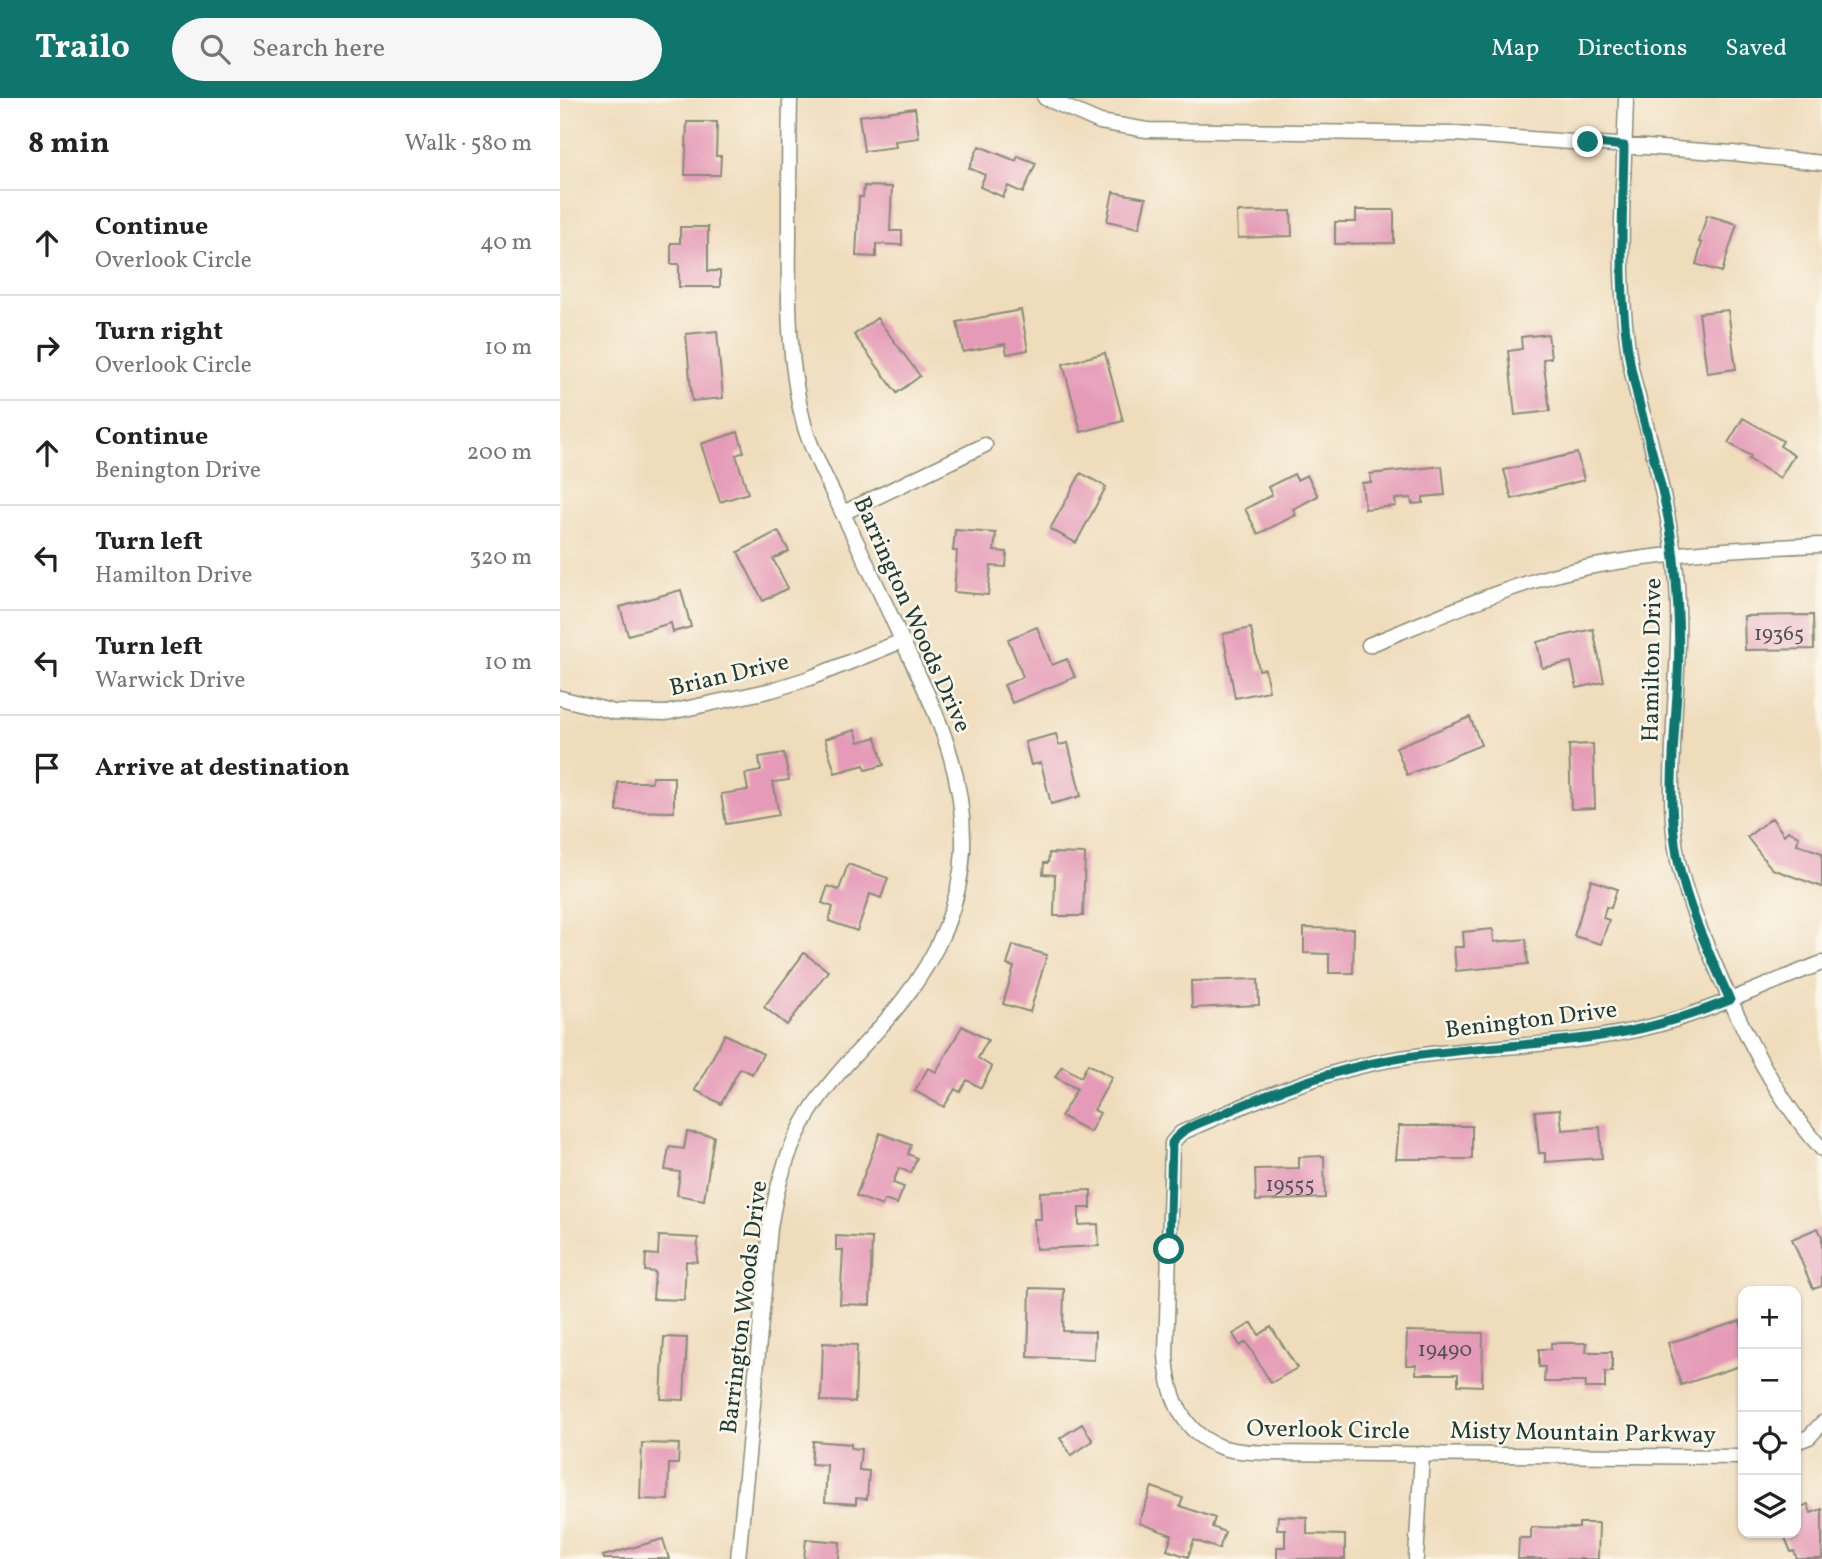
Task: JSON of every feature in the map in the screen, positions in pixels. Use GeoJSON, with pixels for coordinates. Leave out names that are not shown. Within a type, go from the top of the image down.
{"type":"FeatureCollection","features":[{"type":"Feature","properties":{"kind":"street","name":"Barrington Woods Drive"},"geometry":{"type":"LineString","coordinates":[[738,1559],[770,1228],[780,1175],[809,1112],[853,1056],[903,1001],[940,945],[959,883],[963,852],[960,793],[950,747],[806,430],[796,388],[788,296],[790,98]]}},
{"type":"Feature","properties":{"kind":"street"},"geometry":{"type":"LineString","coordinates":[[1045,98],[1100,122],[1147,130],[1455,134],[1732,153],[1822,163]]}},
{"type":"Feature","properties":{"kind":"street","name":"Hamilton Drive"},"geometry":{"type":"LineString","coordinates":[[1626,98],[1622,244],[1624,307],[1631,368],[1660,476],[1674,554],[1679,637],[1672,754],[1676,849],[1686,892],[1698,926],[1730,1000],[1772,1078],[1793,1112],[1822,1149]]}},
{"type":"Feature","properties":{"kind":"street"},"geometry":{"type":"LineString","coordinates":[[843,513],[985,445]]}},
{"type":"Feature","properties":{"kind":"street"},"geometry":{"type":"LineString","coordinates":[[1369,645],[1464,606],[1530,583],[1588,567],[1716,549],[1822,545]]}},
{"type":"Feature","properties":{"kind":"street","name":"Brian Drive"},"geometry":{"type":"LineString","coordinates":[[560,698],[614,712],[666,713],[728,701],[784,686],[902,641]]}},
{"type":"Feature","properties":{"kind":"street","name":"Benington Drive"},"geometry":{"type":"LineString","coordinates":[[1203,1122],[1259,1098],[1354,1067],[1473,1048],[1607,1035],[1653,1026],[1700,1012],[1822,962]]}},
{"type":"Feature","properties":{"kind":"street","name":"Overlook Circle"},"geometry":{"type":"LineString","coordinates":[[1203,1122],[1176,1136],[1170,1158],[1167,1378],[1173,1399],[1183,1416],[1198,1432],[1218,1446],[1241,1451],[1422,1454]]}},
{"type":"Feature","properties":{"kind":"street"},"geometry":{"type":"LineString","coordinates":[[1801,1440],[1810,1437],[1822,1423]]}},
{"type":"Feature","properties":{"kind":"street"},"geometry":{"type":"LineString","coordinates":[[1416,1559],[1422,1454]]}},
{"type":"Feature","properties":{"kind":"street","name":"Misty Mountain Parkway"},"geometry":{"type":"LineString","coordinates":[[1422,1454],[1738,1457]]}},
{"type":"Feature","properties":{"kind":"building"},"geometry":{"type":"Polygon","coordinates":[[[915,108],[919,138],[895,141],[896,147],[864,151],[859,116],[915,108]]]}},
{"type":"Feature","properties":{"kind":"building"},"geometry":{"type":"Polygon","coordinates":[[[687,122],[717,122],[716,156],[721,156],[720,175],[685,175],[687,122]]]}},
{"type":"Feature","properties":{"kind":"building"},"geometry":{"type":"Polygon","coordinates":[[[979,146],[1016,161],[1018,156],[1036,163],[1023,193],[1008,186],[1003,197],[980,187],[985,175],[969,168],[979,146]]]}},
{"type":"Feature","properties":{"kind":"building"},"geometry":{"type":"Polygon","coordinates":[[[864,186],[892,187],[890,231],[902,231],[902,245],[876,244],[876,257],[856,256],[859,197],[863,197],[864,186]]]}},
{"type":"Feature","properties":{"kind":"building"},"geometry":{"type":"Polygon","coordinates":[[[1113,192],[1146,198],[1139,228],[1107,221],[1113,192]]]}},
{"type":"Feature","properties":{"kind":"building"},"geometry":{"type":"Polygon","coordinates":[[[1356,210],[1394,210],[1394,243],[1335,244],[1335,222],[1356,222],[1356,210]]]}},
{"type":"Feature","properties":{"kind":"building"},"geometry":{"type":"Polygon","coordinates":[[[1291,211],[1292,236],[1238,238],[1237,212],[1291,211]]]}},
{"type":"Feature","properties":{"kind":"building"},"geometry":{"type":"Polygon","coordinates":[[[1707,215],[1737,224],[1722,272],[1696,264],[1707,215]]]}},
{"type":"Feature","properties":{"kind":"building"},"geometry":{"type":"Polygon","coordinates":[[[680,227],[708,227],[708,271],[720,271],[720,287],[679,287],[679,264],[671,264],[671,243],[680,243],[680,227]]]}},
{"type":"Feature","properties":{"kind":"building"},"geometry":{"type":"Polygon","coordinates":[[[1021,310],[1028,350],[1007,354],[1005,344],[963,352],[957,322],[1021,310]]]}},
{"type":"Feature","properties":{"kind":"building"},"geometry":{"type":"Polygon","coordinates":[[[1728,310],[1736,369],[1707,373],[1699,313],[1728,310]]]}},
{"type":"Feature","properties":{"kind":"building"},"geometry":{"type":"Polygon","coordinates":[[[877,318],[920,376],[897,393],[854,335],[877,318]]]}},
{"type":"Feature","properties":{"kind":"building"},"geometry":{"type":"Polygon","coordinates":[[[717,331],[723,398],[692,401],[686,334],[717,331]]]}},
{"type":"Feature","properties":{"kind":"building"},"geometry":{"type":"Polygon","coordinates":[[[1548,334],[1551,358],[1543,359],[1550,411],[1515,415],[1508,351],[1522,349],[1521,337],[1548,334]]]}},
{"type":"Feature","properties":{"kind":"building"},"geometry":{"type":"Polygon","coordinates":[[[1105,353],[1123,421],[1081,432],[1063,364],[1105,353]]]}},
{"type":"Feature","properties":{"kind":"building"},"geometry":{"type":"Polygon","coordinates":[[[1743,418],[1783,441],[1780,446],[1794,455],[1780,478],[1728,443],[1743,418]]]}},
{"type":"Feature","properties":{"kind":"building"},"geometry":{"type":"Polygon","coordinates":[[[738,432],[744,452],[736,455],[748,493],[720,502],[701,444],[738,432]]]}},
{"type":"Feature","properties":{"kind":"building"},"geometry":{"type":"Polygon","coordinates":[[[1577,453],[1584,480],[1512,499],[1504,470],[1577,453]]]}},
{"type":"Feature","properties":{"kind":"building"},"geometry":{"type":"Polygon","coordinates":[[[1442,466],[1445,495],[1423,497],[1423,503],[1412,504],[1411,498],[1395,499],[1396,506],[1365,509],[1362,483],[1371,482],[1370,474],[1442,466]]]}},
{"type":"Feature","properties":{"kind":"building"},"geometry":{"type":"Polygon","coordinates":[[[1081,473],[1106,487],[1076,543],[1050,529],[1081,473]]]}},
{"type":"Feature","properties":{"kind":"building"},"geometry":{"type":"Polygon","coordinates":[[[1294,474],[1297,480],[1307,475],[1318,496],[1293,509],[1296,515],[1258,534],[1245,509],[1272,495],[1268,487],[1294,474]]]}},
{"type":"Feature","properties":{"kind":"building"},"geometry":{"type":"Polygon","coordinates":[[[955,530],[996,533],[994,551],[1007,552],[1006,567],[991,566],[988,595],[954,592],[957,551],[953,551],[955,530]]]}},
{"type":"Feature","properties":{"kind":"building"},"geometry":{"type":"Polygon","coordinates":[[[778,531],[789,551],[773,559],[788,588],[763,601],[738,552],[778,531]]]}},
{"type":"Feature","properties":{"kind":"building"},"geometry":{"type":"Polygon","coordinates":[[[681,590],[691,627],[673,632],[671,623],[628,635],[620,607],[681,590]]]}},
{"type":"Feature","properties":{"kind":"building"},"geometry":{"type":"Polygon","coordinates":[[[1813,615],[1814,649],[1745,650],[1744,616],[1813,615]]]}},
{"type":"Feature","properties":{"kind":"building"},"geometry":{"type":"Polygon","coordinates":[[[1037,627],[1052,665],[1067,659],[1075,677],[1012,703],[1004,685],[1023,677],[1008,639],[1037,627]]]}},
{"type":"Feature","properties":{"kind":"building"},"geometry":{"type":"Polygon","coordinates":[[[1251,628],[1259,670],[1265,669],[1269,691],[1235,698],[1223,634],[1251,628]]]}},
{"type":"Feature","properties":{"kind":"building"},"geometry":{"type":"Polygon","coordinates":[[[1593,629],[1604,682],[1577,688],[1571,662],[1542,668],[1537,642],[1593,629]]]}},
{"type":"Feature","properties":{"kind":"building"},"geometry":{"type":"Polygon","coordinates":[[[1470,717],[1481,745],[1407,775],[1396,747],[1470,717]]]}},
{"type":"Feature","properties":{"kind":"building"},"geometry":{"type":"Polygon","coordinates":[[[855,730],[859,742],[876,737],[884,765],[866,770],[864,765],[835,773],[825,739],[855,730]]]}},
{"type":"Feature","properties":{"kind":"building"},"geometry":{"type":"Polygon","coordinates":[[[1056,734],[1059,745],[1068,743],[1081,796],[1051,804],[1041,763],[1031,765],[1025,742],[1056,734]]]}},
{"type":"Feature","properties":{"kind":"building"},"geometry":{"type":"Polygon","coordinates":[[[1593,744],[1595,808],[1571,809],[1569,745],[1593,744]]]}},
{"type":"Feature","properties":{"kind":"building"},"geometry":{"type":"Polygon","coordinates":[[[784,753],[789,780],[773,782],[779,815],[726,824],[721,794],[748,790],[745,774],[761,771],[759,757],[784,753]]]}},
{"type":"Feature","properties":{"kind":"building"},"geometry":{"type":"Polygon","coordinates":[[[652,777],[674,777],[674,812],[617,811],[618,782],[652,782],[652,777]]]}},
{"type":"Feature","properties":{"kind":"building"},"geometry":{"type":"Polygon","coordinates":[[[1772,818],[1784,835],[1788,831],[1799,836],[1797,844],[1822,853],[1822,887],[1772,869],[1747,837],[1772,818]]]}},
{"type":"Feature","properties":{"kind":"building"},"geometry":{"type":"Polygon","coordinates":[[[1049,853],[1085,854],[1083,916],[1054,916],[1055,875],[1043,874],[1049,853]]]}},
{"type":"Feature","properties":{"kind":"building"},"geometry":{"type":"Polygon","coordinates":[[[848,864],[888,878],[881,898],[870,894],[857,931],[829,921],[833,907],[822,903],[828,886],[839,890],[848,864]]]}},
{"type":"Feature","properties":{"kind":"building"},"geometry":{"type":"Polygon","coordinates":[[[1591,880],[1617,889],[1611,908],[1606,907],[1603,918],[1609,920],[1601,944],[1574,936],[1591,880]]]}},
{"type":"Feature","properties":{"kind":"building"},"geometry":{"type":"Polygon","coordinates":[[[1304,928],[1354,929],[1353,973],[1329,973],[1329,954],[1304,953],[1304,928]]]}},
{"type":"Feature","properties":{"kind":"building"},"geometry":{"type":"Polygon","coordinates":[[[1493,929],[1494,942],[1526,939],[1528,964],[1456,971],[1454,947],[1464,947],[1463,932],[1493,929]]]}},
{"type":"Feature","properties":{"kind":"building"},"geometry":{"type":"Polygon","coordinates":[[[1013,945],[1047,955],[1030,1012],[1003,1004],[1014,967],[1007,965],[1013,945]]]}},
{"type":"Feature","properties":{"kind":"building"},"geometry":{"type":"Polygon","coordinates":[[[804,953],[828,971],[787,1025],[764,1007],[804,953]]]}},
{"type":"Feature","properties":{"kind":"building"},"geometry":{"type":"Polygon","coordinates":[[[1258,979],[1259,1005],[1192,1008],[1191,981],[1258,979]]]}},
{"type":"Feature","properties":{"kind":"building"},"geometry":{"type":"Polygon","coordinates":[[[962,1026],[988,1040],[978,1058],[992,1067],[981,1088],[967,1080],[960,1092],[955,1089],[944,1107],[915,1091],[928,1068],[936,1072],[962,1026]]]}},
{"type":"Feature","properties":{"kind":"building"},"geometry":{"type":"Polygon","coordinates":[[[725,1034],[763,1054],[752,1074],[740,1068],[721,1104],[695,1090],[725,1034]]]}},
{"type":"Feature","properties":{"kind":"building"},"geometry":{"type":"Polygon","coordinates":[[[1088,1064],[1112,1077],[1094,1110],[1100,1113],[1090,1132],[1061,1116],[1077,1089],[1055,1077],[1062,1066],[1081,1077],[1088,1064]]]}},
{"type":"Feature","properties":{"kind":"building"},"geometry":{"type":"Polygon","coordinates":[[[1560,1109],[1562,1130],[1600,1127],[1602,1158],[1545,1162],[1545,1153],[1539,1153],[1535,1111],[1560,1109]]]}},
{"type":"Feature","properties":{"kind":"building"},"geometry":{"type":"Polygon","coordinates":[[[1399,1126],[1472,1126],[1472,1159],[1396,1159],[1399,1126]]]}},
{"type":"Feature","properties":{"kind":"building"},"geometry":{"type":"Polygon","coordinates":[[[687,1132],[714,1136],[704,1200],[677,1195],[680,1172],[665,1170],[669,1147],[684,1149],[687,1132]]]}},
{"type":"Feature","properties":{"kind":"building"},"geometry":{"type":"Polygon","coordinates":[[[880,1133],[911,1145],[908,1154],[917,1158],[911,1173],[899,1168],[893,1183],[904,1187],[897,1204],[884,1200],[882,1206],[856,1196],[880,1133]]]}},
{"type":"Feature","properties":{"kind":"building"},"geometry":{"type":"Polygon","coordinates":[[[1324,1156],[1325,1198],[1256,1201],[1255,1169],[1299,1168],[1299,1157],[1324,1156]]]}},
{"type":"Feature","properties":{"kind":"building"},"geometry":{"type":"Polygon","coordinates":[[[1091,1190],[1091,1208],[1079,1208],[1079,1225],[1098,1224],[1099,1246],[1036,1249],[1034,1219],[1041,1219],[1040,1192],[1091,1190]]]}},
{"type":"Feature","properties":{"kind":"building"},"geometry":{"type":"Polygon","coordinates":[[[1818,1228],[1822,1237],[1822,1286],[1813,1289],[1792,1239],[1818,1228]]]}},
{"type":"Feature","properties":{"kind":"building"},"geometry":{"type":"Polygon","coordinates":[[[659,1236],[698,1238],[697,1262],[686,1261],[684,1300],[653,1299],[655,1272],[645,1271],[646,1254],[658,1255],[659,1236]]]}},
{"type":"Feature","properties":{"kind":"building"},"geometry":{"type":"Polygon","coordinates":[[[836,1236],[872,1238],[870,1305],[840,1304],[843,1250],[836,1250],[836,1236]]]}},
{"type":"Feature","properties":{"kind":"building"},"geometry":{"type":"Polygon","coordinates":[[[1030,1288],[1064,1289],[1063,1331],[1095,1332],[1094,1360],[1028,1357],[1030,1288]]]}},
{"type":"Feature","properties":{"kind":"building"},"geometry":{"type":"Polygon","coordinates":[[[1738,1322],[1738,1367],[1681,1385],[1668,1343],[1738,1322]]]}},
{"type":"Feature","properties":{"kind":"building"},"geometry":{"type":"Polygon","coordinates":[[[1252,1323],[1259,1335],[1271,1327],[1297,1368],[1271,1383],[1246,1342],[1240,1346],[1233,1334],[1252,1323]]]}},
{"type":"Feature","properties":{"kind":"building"},"geometry":{"type":"Polygon","coordinates":[[[1407,1331],[1483,1333],[1482,1386],[1458,1385],[1458,1374],[1416,1374],[1416,1365],[1406,1365],[1407,1331]]]}},
{"type":"Feature","properties":{"kind":"building"},"geometry":{"type":"Polygon","coordinates":[[[664,1337],[687,1338],[684,1400],[661,1399],[664,1337]]]}},
{"type":"Feature","properties":{"kind":"building"},"geometry":{"type":"Polygon","coordinates":[[[823,1343],[857,1345],[855,1402],[821,1401],[823,1343]]]}},
{"type":"Feature","properties":{"kind":"building"},"geometry":{"type":"Polygon","coordinates":[[[1551,1343],[1587,1343],[1586,1352],[1612,1352],[1612,1372],[1605,1372],[1605,1388],[1585,1388],[1586,1382],[1544,1382],[1545,1367],[1539,1367],[1539,1349],[1551,1349],[1551,1343]]]}},
{"type":"Feature","properties":{"kind":"building"},"geometry":{"type":"Polygon","coordinates":[[[1082,1424],[1093,1441],[1071,1455],[1060,1438],[1082,1424]]]}},
{"type":"Feature","properties":{"kind":"building"},"geometry":{"type":"Polygon","coordinates":[[[813,1441],[851,1444],[851,1448],[861,1449],[859,1470],[869,1471],[867,1499],[856,1498],[856,1504],[825,1502],[827,1465],[811,1464],[813,1441]]]}},
{"type":"Feature","properties":{"kind":"building"},"geometry":{"type":"Polygon","coordinates":[[[642,1443],[679,1444],[678,1464],[669,1464],[668,1500],[640,1499],[642,1443]]]}},
{"type":"Feature","properties":{"kind":"building"},"geometry":{"type":"Polygon","coordinates":[[[1152,1487],[1183,1498],[1180,1506],[1215,1518],[1212,1527],[1225,1532],[1219,1549],[1194,1540],[1188,1557],[1167,1550],[1172,1535],[1139,1523],[1152,1487]]]}},
{"type":"Feature","properties":{"kind":"building"},"geometry":{"type":"Polygon","coordinates":[[[1808,1504],[1811,1513],[1822,1509],[1822,1559],[1797,1559],[1785,1538],[1801,1538],[1801,1507],[1808,1504]]]}},
{"type":"Feature","properties":{"kind":"building"},"geometry":{"type":"Polygon","coordinates":[[[1278,1516],[1307,1517],[1307,1534],[1345,1535],[1345,1559],[1277,1559],[1277,1547],[1285,1547],[1285,1529],[1277,1529],[1278,1516]]]}},
{"type":"Feature","properties":{"kind":"building"},"geometry":{"type":"Polygon","coordinates":[[[1579,1523],[1599,1523],[1598,1559],[1518,1559],[1519,1538],[1531,1538],[1531,1527],[1579,1528],[1579,1523]]]}},
{"type":"Feature","properties":{"kind":"building"},"geometry":{"type":"Polygon","coordinates":[[[663,1539],[669,1559],[604,1559],[603,1556],[663,1539]]]}},
{"type":"Feature","properties":{"kind":"building"},"geometry":{"type":"Polygon","coordinates":[[[806,1539],[840,1542],[839,1559],[804,1559],[806,1539]]]}},
{"type":"Feature","properties":{"kind":"route"},"geometry":{"type":"LineString","coordinates":[[1169,1249],[1172,1143],[1176,1136],[1203,1122],[1307,1080],[1354,1067],[1473,1048],[1607,1035],[1653,1026],[1730,1000],[1686,892],[1674,827],[1672,754],[1678,674],[1677,585],[1660,476],[1631,368],[1624,307],[1622,244],[1624,146],[1588,142]]}}]}
